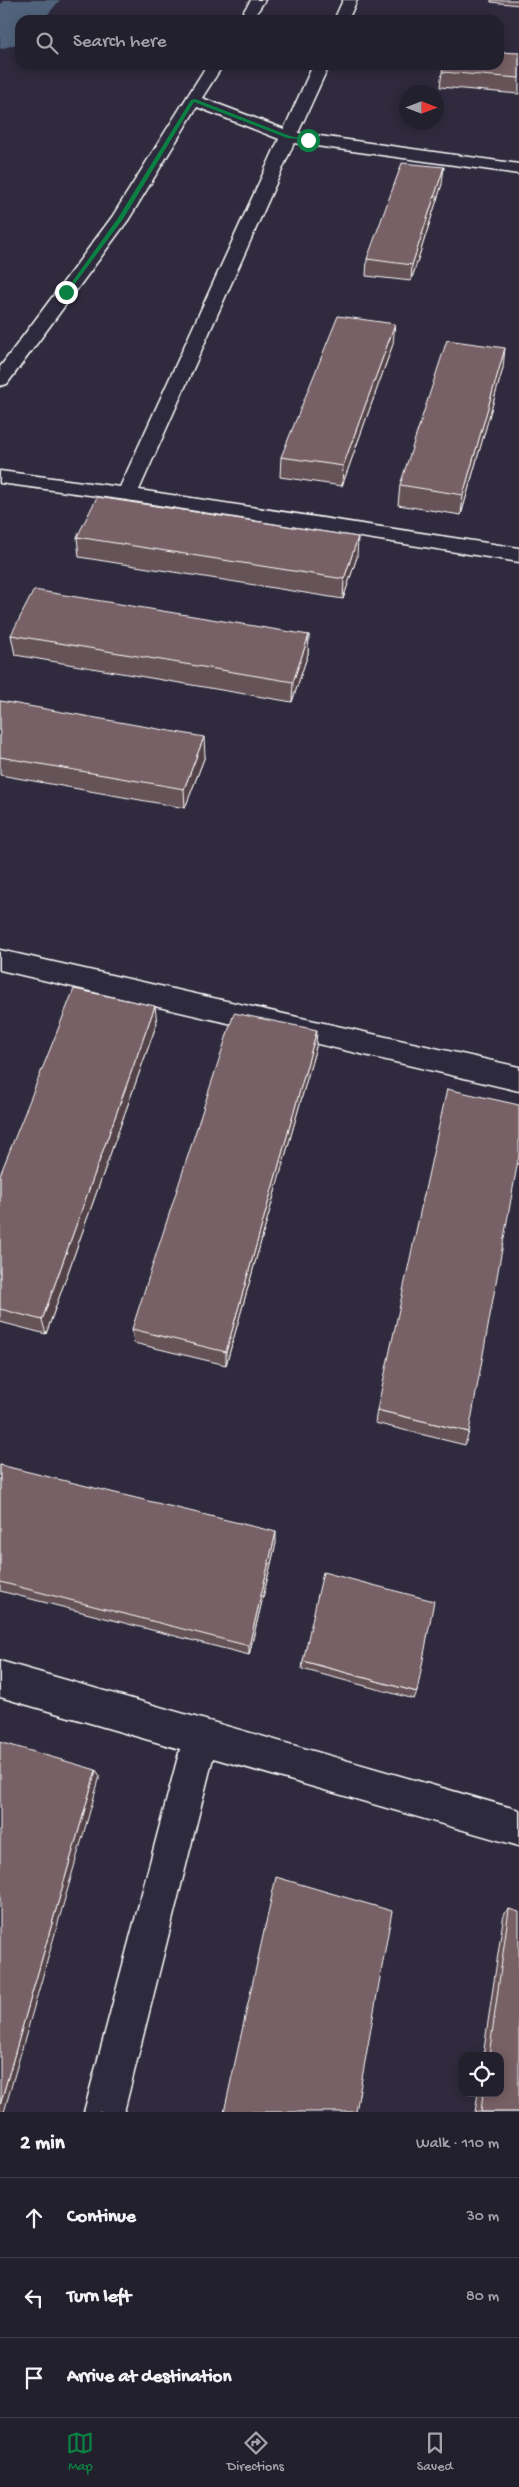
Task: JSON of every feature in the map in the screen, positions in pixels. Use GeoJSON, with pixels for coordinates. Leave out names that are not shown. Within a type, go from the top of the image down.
{"type":"FeatureCollection","features":[{"type":"Feature","properties":{"kind":"street"},"geometry":{"type":"LineString","coordinates":[[248,15],[258,0]]}},
{"type":"Feature","properties":{"kind":"street"},"geometry":{"type":"LineString","coordinates":[[343,15],[350,0]]}},
{"type":"Feature","properties":{"kind":"street"},"geometry":{"type":"LineString","coordinates":[[0,380],[120,219],[212,70]]}},
{"type":"Feature","properties":{"kind":"street"},"geometry":{"type":"LineString","coordinates":[[127,494],[319,70]]}},
{"type":"Feature","properties":{"kind":"street"},"geometry":{"type":"LineString","coordinates":[[193,100],[289,137],[519,169]]}},
{"type":"Feature","properties":{"kind":"street"},"geometry":{"type":"LineString","coordinates":[[0,477],[127,494],[519,555]]}},
{"type":"Feature","properties":{"kind":"street"},"geometry":{"type":"LineString","coordinates":[[0,960],[519,1079]]}},
{"type":"Feature","properties":{"kind":"street"},"geometry":{"type":"LineString","coordinates":[[0,1679],[519,1828]]}},
{"type":"Feature","properties":{"kind":"street"},"geometry":{"type":"LineString","coordinates":[[104,2112],[201,1736]]}},
{"type":"Feature","properties":{"kind":"building"},"geometry":{"type":"Polygon","coordinates":[[[504,52],[519,53],[519,78],[442,72],[442,70],[504,70],[504,52]]]}},
{"type":"Feature","properties":{"kind":"building"},"geometry":{"type":"Polygon","coordinates":[[[402,163],[444,167],[412,265],[367,259],[402,163]]]}},
{"type":"Feature","properties":{"kind":"building"},"geometry":{"type":"Polygon","coordinates":[[[338,316],[395,324],[343,466],[281,457],[338,316]]]}},
{"type":"Feature","properties":{"kind":"building"},"geometry":{"type":"Polygon","coordinates":[[[447,340],[505,348],[463,495],[400,485],[447,340]]]}},
{"type":"Feature","properties":{"kind":"building"},"geometry":{"type":"Polygon","coordinates":[[[97,497],[358,537],[344,579],[77,537],[97,497]]]}},
{"type":"Feature","properties":{"kind":"building"},"geometry":{"type":"Polygon","coordinates":[[[34,590],[309,635],[293,682],[11,635],[34,590]]]}},
{"type":"Feature","properties":{"kind":"building"},"geometry":{"type":"Polygon","coordinates":[[[0,701],[204,737],[184,789],[0,757],[0,701]]]}},
{"type":"Feature","properties":{"kind":"building"},"geometry":{"type":"Polygon","coordinates":[[[74,989],[155,1006],[42,1320],[0,1309],[0,1175],[74,989]]]}},
{"type":"Feature","properties":{"kind":"building"},"geometry":{"type":"Polygon","coordinates":[[[234,1013],[317,1030],[226,1352],[132,1329],[234,1013]]]}},
{"type":"Feature","properties":{"kind":"building"},"geometry":{"type":"Polygon","coordinates":[[[447,1089],[519,1105],[519,1155],[469,1432],[377,1410],[447,1089]]]}},
{"type":"Feature","properties":{"kind":"building"},"geometry":{"type":"Polygon","coordinates":[[[0,1465],[276,1532],[249,1646],[0,1582],[0,1465]]]}},
{"type":"Feature","properties":{"kind":"building"},"geometry":{"type":"Polygon","coordinates":[[[323,1572],[434,1601],[417,1692],[303,1661],[323,1572]]]}},
{"type":"Feature","properties":{"kind":"building"},"geometry":{"type":"Polygon","coordinates":[[[0,1742],[96,1770],[0,2105],[0,1742]]]}},
{"type":"Feature","properties":{"kind":"building"},"geometry":{"type":"Polygon","coordinates":[[[276,1877],[392,1911],[356,2112],[224,2112],[276,1877]]]}},
{"type":"Feature","properties":{"kind":"building"},"geometry":{"type":"Polygon","coordinates":[[[509,1909],[519,1912],[519,2112],[481,2112],[483,2097],[504,2097],[504,2052],[490,2052],[509,1909]]]}},
{"type":"Feature","properties":{"kind":"waterway"},"geometry":{"type":"LineString","coordinates":[[19,15],[35,0]]}},
{"type":"Feature","properties":{"kind":"waterway"},"geometry":{"type":"LineString","coordinates":[[0,33],[15,19]]}},
{"type":"Feature","properties":{"kind":"route"},"geometry":{"type":"LineString","coordinates":[[66,292],[120,219],[193,100],[289,137],[308,140]]}}]}
